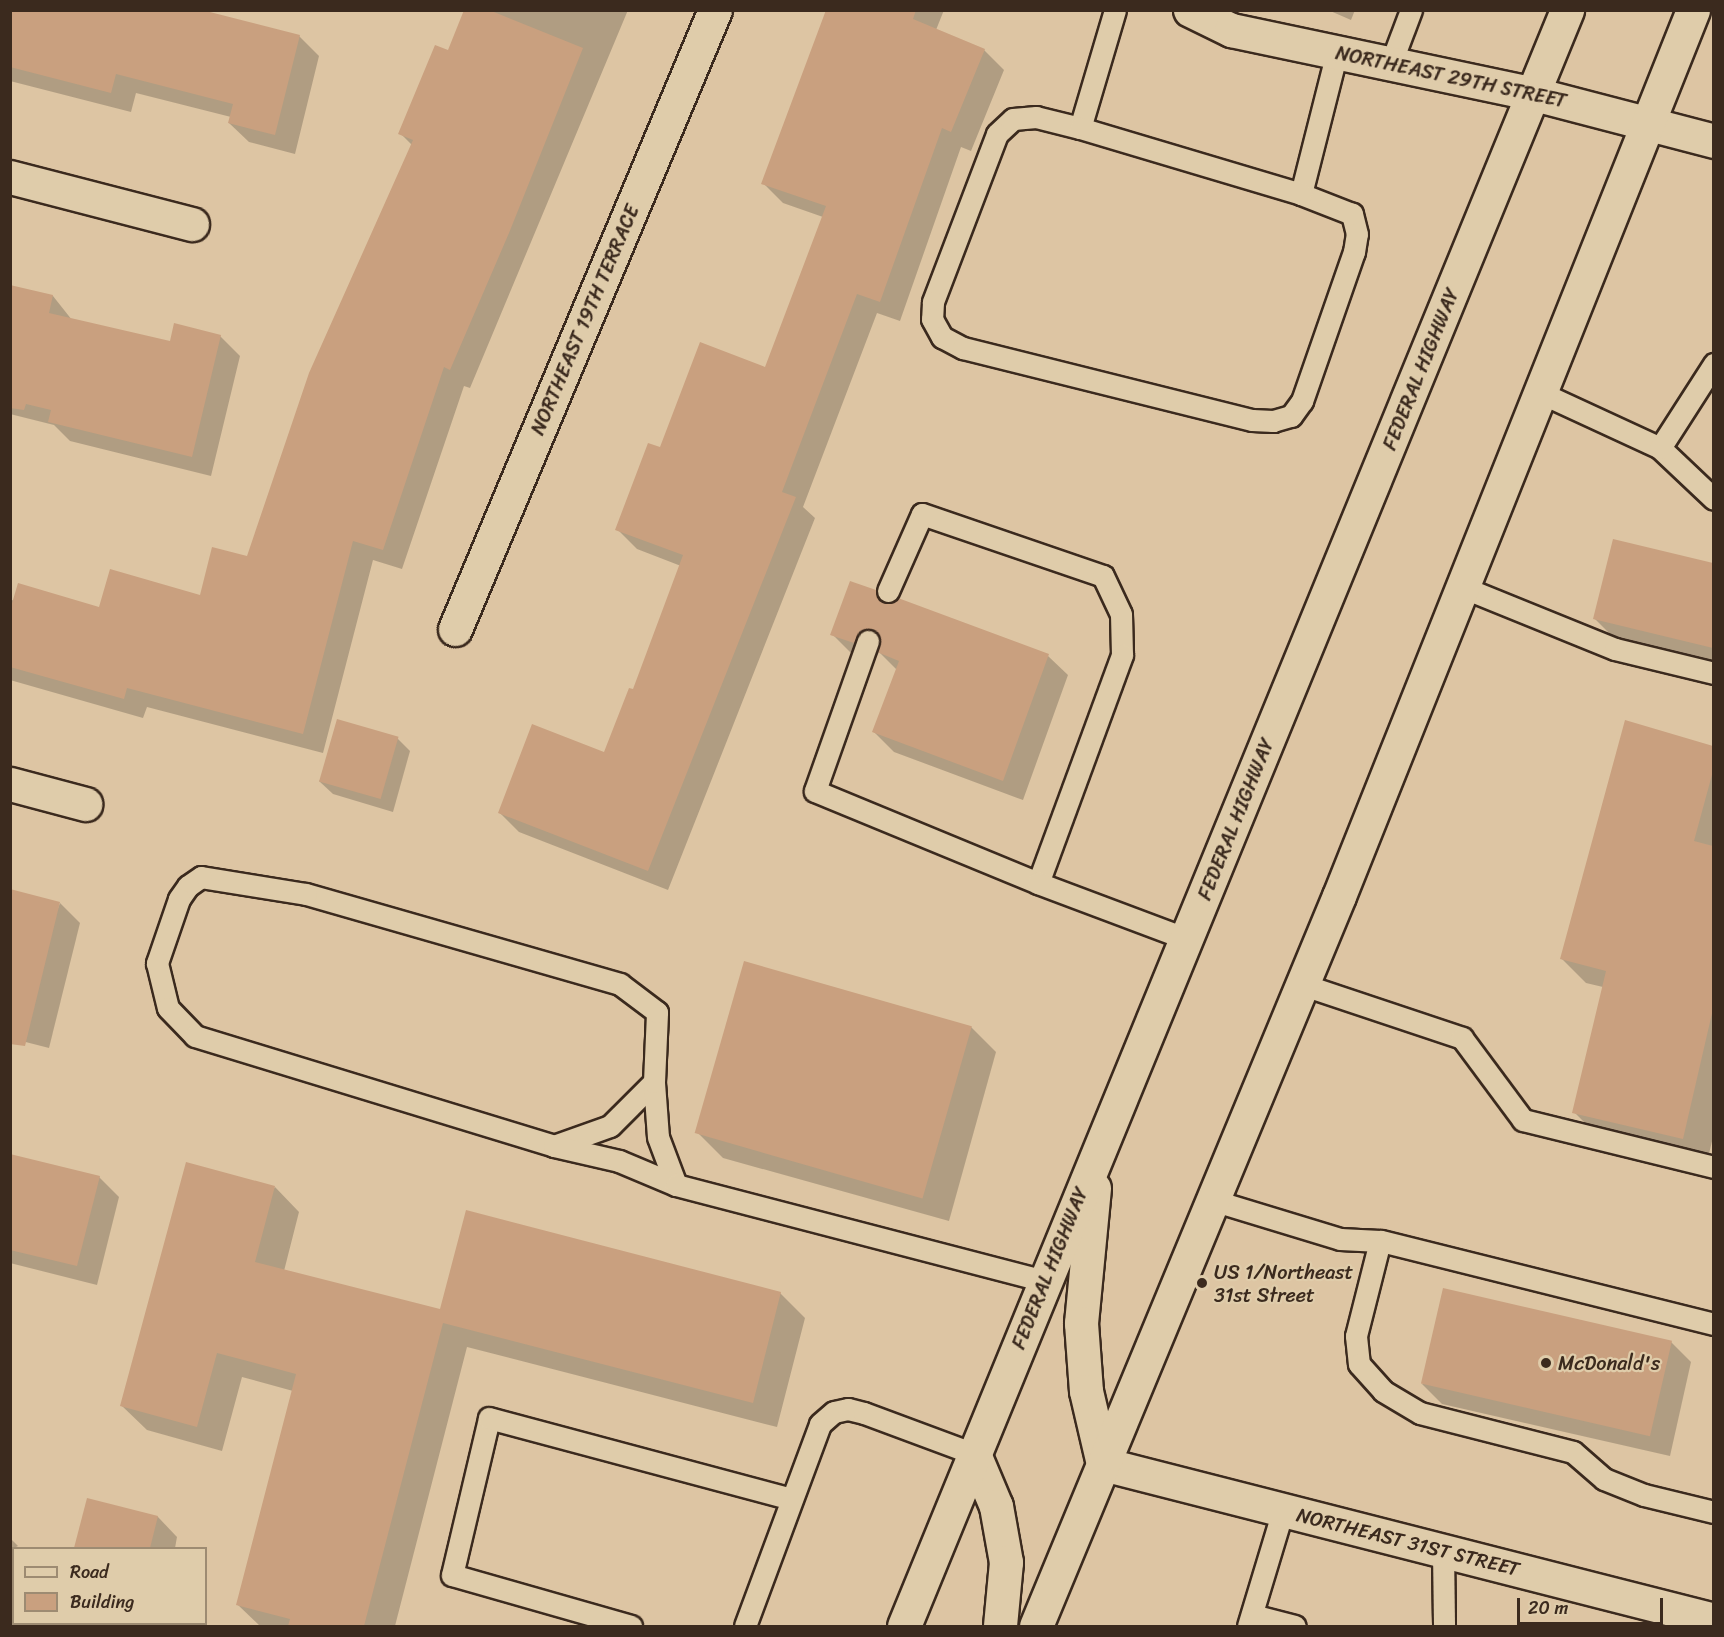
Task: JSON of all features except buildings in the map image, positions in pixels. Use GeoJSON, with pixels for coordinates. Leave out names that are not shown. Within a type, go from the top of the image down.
{"type":"FeatureCollection","features":[{"type":"Feature","properties":{"kind":"main road","name":"NORTHEAST 19TH TERRACE"},"geometry":{"type":"LineString","coordinates":[[455,629],[715,10]]}},
{"type":"Feature","properties":{"kind":"main road","name":"NORTHEAST 29TH STREET"},"geometry":{"type":"LineString","coordinates":[[1190,10],[1232,30],[1534,94],[1713,141]]}},
{"type":"Feature","properties":{"kind":"main road","name":"FEDERAL HIGHWAY"},"geometry":{"type":"LineString","coordinates":[[904,1626],[1567,10]]}},
{"type":"Feature","properties":{"kind":"main road"},"geometry":{"type":"LineString","coordinates":[[1036,1626],[1301,984],[1693,10]]}},
{"type":"Feature","properties":{"kind":"main road"},"geometry":{"type":"LineString","coordinates":[[10,177],[192,224]]}},
{"type":"Feature","properties":{"kind":"main road"},"geometry":{"type":"LineString","coordinates":[[10,784],[85,804]]}},
{"type":"Feature","properties":{"kind":"main road"},"geometry":{"type":"LineString","coordinates":[[1097,1153],[1082,1323],[1086,1391],[1103,1464]]}},
{"type":"Feature","properties":{"kind":"main road"},"geometry":{"type":"LineString","coordinates":[[974,1454],[996,1506],[1006,1562],[1000,1626]]}},
{"type":"Feature","properties":{"kind":"main road","name":"NORTHEAST 31ST STREET"},"geometry":{"type":"LineString","coordinates":[[1103,1464],[1713,1620]]}},
{"type":"Feature","properties":{"kind":"lane"},"geometry":{"type":"LineString","coordinates":[[1080,128],[1115,10]]}},
{"type":"Feature","properties":{"kind":"lane"},"geometry":{"type":"LineString","coordinates":[[1391,63],[1411,10]]}},
{"type":"Feature","properties":{"kind":"lane"},"geometry":{"type":"LineString","coordinates":[[1301,194],[1337,52]]}},
{"type":"Feature","properties":{"kind":"lane"},"geometry":{"type":"LineString","coordinates":[[1036,117],[1080,128],[1301,194],[1352,214],[1358,234],[1302,401],[1291,416],[1273,421],[1252,420],[963,348],[942,337],[932,319],[933,302],[997,134],[1012,119],[1036,117]]}},
{"type":"Feature","properties":{"kind":"lane"},"geometry":{"type":"LineString","coordinates":[[1660,448],[1713,364]]}},
{"type":"Feature","properties":{"kind":"lane"},"geometry":{"type":"LineString","coordinates":[[1539,392],[1660,448],[1713,499]]}},
{"type":"Feature","properties":{"kind":"lane"},"geometry":{"type":"LineString","coordinates":[[888,591],[922,514],[1103,576],[1121,614],[1122,655],[1038,883]]}},
{"type":"Feature","properties":{"kind":"lane"},"geometry":{"type":"LineString","coordinates":[[1462,587],[1615,649],[1713,673]]}},
{"type":"Feature","properties":{"kind":"lane"},"geometry":{"type":"LineString","coordinates":[[868,640],[815,791],[1038,883],[1187,939]]}},
{"type":"Feature","properties":{"kind":"lane"},"geometry":{"type":"LineString","coordinates":[[676,1185],[658,1137],[654,1082],[657,1012],[620,984],[306,894],[220,877],[201,877],[188,886],[179,899],[157,963],[168,1008],[195,1036],[554,1146],[619,1161],[676,1185],[1045,1281]]}},
{"type":"Feature","properties":{"kind":"lane"},"geometry":{"type":"LineString","coordinates":[[1301,984],[1462,1038],[1523,1120],[1713,1167]]}},
{"type":"Feature","properties":{"kind":"lane"},"geometry":{"type":"LineString","coordinates":[[554,1146],[610,1126],[654,1082]]}},
{"type":"Feature","properties":{"kind":"lane"},"geometry":{"type":"LineString","coordinates":[[1212,1200],[1340,1239],[1380,1241],[1713,1324]]}},
{"type":"Feature","properties":{"kind":"lane"},"geometry":{"type":"LineString","coordinates":[[1380,1241],[1356,1336],[1359,1364],[1383,1391],[1420,1413],[1573,1452],[1604,1479],[1644,1495],[1713,1512]]}},
{"type":"Feature","properties":{"kind":"lane"},"geometry":{"type":"LineString","coordinates":[[745,1626],[820,1424],[834,1412],[849,1409],[864,1413],[974,1454]]}},
{"type":"Feature","properties":{"kind":"lane"},"geometry":{"type":"LineString","coordinates":[[631,1626],[452,1575],[489,1418],[791,1499]]}},
{"type":"Feature","properties":{"kind":"lane"},"geometry":{"type":"LineString","coordinates":[[1284,1510],[1250,1621],[1294,1626]]}},
{"type":"Feature","properties":{"kind":"lane"},"geometry":{"type":"LineString","coordinates":[[1443,1551],[1444,1626]]}},
{"type":"Feature","properties":{"kind":"place","name":"US 1/Northeast 31st Street"},"geometry":{"type":"Point","coordinates":[1202,1283]}},
{"type":"Feature","properties":{"kind":"place","name":"McDonald's"},"geometry":{"type":"Point","coordinates":[1546,1363]}}]}
